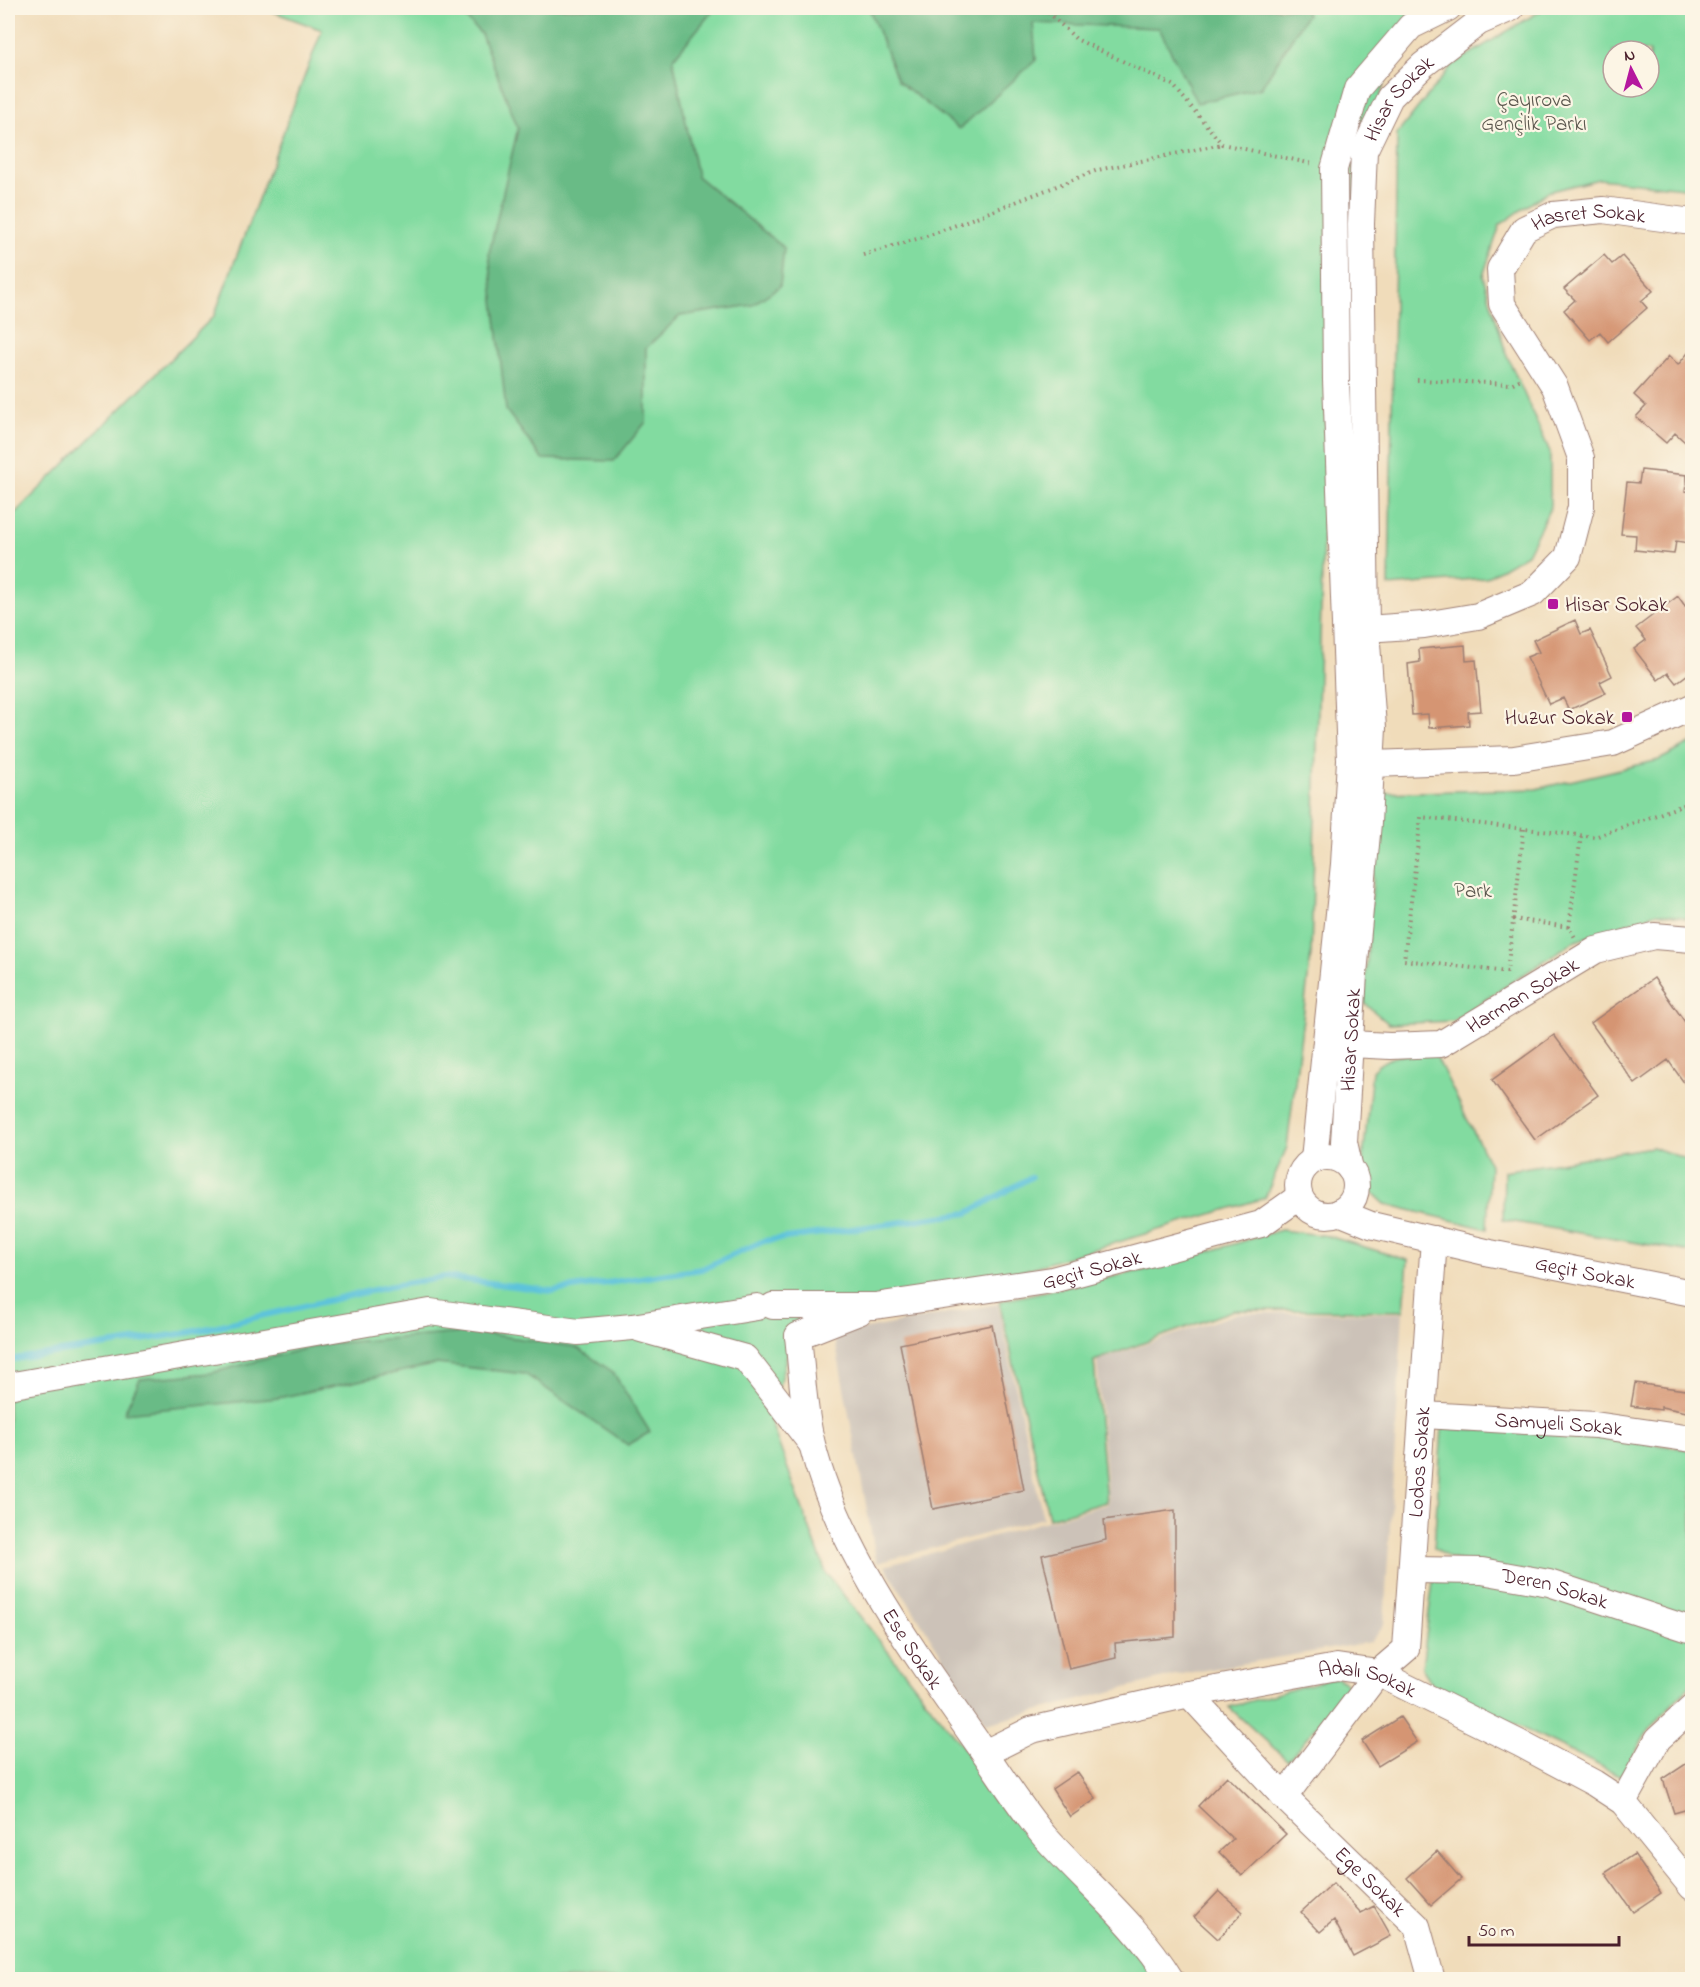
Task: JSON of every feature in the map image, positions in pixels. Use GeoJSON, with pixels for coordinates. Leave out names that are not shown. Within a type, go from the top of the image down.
{"type":"FeatureCollection","features":[{"type":"Feature","properties":{"kind":"street","name":"Hisar Sokak"},"geometry":{"type":"LineString","coordinates":[[1350,1168],[1344,1142],[1361,762],[1355,632],[1336,380],[1334,169],[1357,89],[1411,27],[1449,8]]}},
{"type":"Feature","properties":{"kind":"street","name":"Hisar Sokak"},"geometry":{"type":"LineString","coordinates":[[1355,632],[1364,151],[1390,97],[1398,89],[1423,65],[1479,22],[1511,8]]}},
{"type":"Feature","properties":{"kind":"street","name":"Hasret Sokak"},"geometry":{"type":"LineString","coordinates":[[1355,632],[1424,626],[1478,616],[1533,593],[1568,557],[1581,507],[1581,458],[1555,387],[1502,304],[1500,269],[1524,229],[1553,215],[1603,210],[1692,222]]}},
{"type":"Feature","properties":{"kind":"street"},"geometry":{"type":"LineString","coordinates":[[1361,762],[1514,759],[1613,743],[1692,706]]}},
{"type":"Feature","properties":{"kind":"street","name":"Hisar Sokak"},"geometry":{"type":"LineString","coordinates":[[1314,1159],[1344,864],[1361,762]]}},
{"type":"Feature","properties":{"kind":"street","name":"Harman Sokak"},"geometry":{"type":"LineString","coordinates":[[1350,1044],[1390,1047],[1441,1044],[1596,950],[1654,936],[1692,939]]}},
{"type":"Feature","properties":{"kind":"street"},"geometry":{"type":"LineString","coordinates":[[1314,1159],[1337,1159],[1350,1168],[1356,1189],[1353,1199],[1339,1212],[1330,1215],[1311,1211],[1299,1197],[1298,1178],[1314,1159]]}},
{"type":"Feature","properties":{"kind":"street","name":"Geçit Sokak"},"geometry":{"type":"LineString","coordinates":[[875,1306],[1052,1280],[1261,1224],[1299,1197]]}},
{"type":"Feature","properties":{"kind":"street","name":"Geçit Sokak"},"geometry":{"type":"LineString","coordinates":[[1339,1212],[1371,1225],[1490,1253],[1692,1293]]}},
{"type":"Feature","properties":{"kind":"street","name":"Lodos Sokak"},"geometry":{"type":"LineString","coordinates":[[1378,1674],[1406,1649],[1424,1415],[1434,1239]]}},
{"type":"Feature","properties":{"kind":"street"},"geometry":{"type":"LineString","coordinates":[[8,1386],[430,1312],[578,1332],[632,1327],[765,1307],[875,1306]]}},
{"type":"Feature","properties":{"kind":"street"},"geometry":{"type":"LineString","coordinates":[[798,1336],[875,1306]]}},
{"type":"Feature","properties":{"kind":"street"},"geometry":{"type":"LineString","coordinates":[[632,1327],[745,1358],[763,1367],[783,1362],[791,1355],[798,1336],[793,1320],[788,1314],[765,1307],[748,1312],[737,1329],[739,1350],[745,1358],[812,1443]]}},
{"type":"Feature","properties":{"kind":"street","name":"Ese Sokak"},"geometry":{"type":"LineString","coordinates":[[798,1336],[812,1443],[835,1513],[864,1567],[930,1678],[985,1753],[1017,1803],[1045,1837],[1159,1959],[1171,1980]]}},
{"type":"Feature","properties":{"kind":"street","name":"Samyeli Sokak"},"geometry":{"type":"LineString","coordinates":[[1424,1415],[1595,1425],[1692,1439]]}},
{"type":"Feature","properties":{"kind":"street","name":"Deren Sokak"},"geometry":{"type":"LineString","coordinates":[[1413,1570],[1482,1571],[1549,1583],[1692,1630]]}},
{"type":"Feature","properties":{"kind":"street","name":"Adalı Sokak"},"geometry":{"type":"LineString","coordinates":[[985,1753],[1031,1730],[1189,1694],[1337,1667],[1378,1674],[1529,1748],[1594,1783],[1623,1802],[1692,1887]]}},
{"type":"Feature","properties":{"kind":"street"},"geometry":{"type":"LineString","coordinates":[[1284,1797],[1378,1674]]}},
{"type":"Feature","properties":{"kind":"street","name":"Ege Sokak"},"geometry":{"type":"LineString","coordinates":[[1189,1694],[1284,1797],[1417,1926],[1432,1980]]}},
{"type":"Feature","properties":{"kind":"street"},"geometry":{"type":"LineString","coordinates":[[1623,1802],[1658,1739],[1692,1708]]}},
{"type":"Feature","properties":{"kind":"path"},"geometry":{"type":"LineString","coordinates":[[1044,8],[1076,39],[1173,85],[1222,144]]}},
{"type":"Feature","properties":{"kind":"path"},"geometry":{"type":"LineString","coordinates":[[863,255],[930,235],[1098,170],[1222,144],[1334,169]]}},
{"type":"Feature","properties":{"kind":"path"},"geometry":{"type":"LineString","coordinates":[[1418,380],[1511,384]]}},
{"type":"Feature","properties":{"kind":"path"},"geometry":{"type":"LineString","coordinates":[[1524,829],[1507,972],[1404,960],[1421,817],[1595,837],[1692,802]]}},
{"type":"Feature","properties":{"kind":"path"},"geometry":{"type":"LineString","coordinates":[[1581,836],[1569,927],[1586,957]]}},
{"type":"Feature","properties":{"kind":"path"},"geometry":{"type":"LineString","coordinates":[[1513,919],[1569,927]]}},
{"type":"Feature","properties":{"kind":"shaded area"},"geometry":{"type":"Polygon","coordinates":[[[998,1304],[1043,1518],[877,1563],[834,1335],[998,1304]]]}},
{"type":"Feature","properties":{"kind":"shaded area"},"geometry":{"type":"Polygon","coordinates":[[[1238,1313],[1403,1313],[1384,1624],[1371,1642],[1175,1675],[986,1724],[885,1566],[1108,1504],[1097,1361],[1238,1313]]]}},
{"type":"Feature","properties":{"kind":"green space"},"geometry":{"type":"Polygon","coordinates":[[[263,8],[1466,8],[1392,52],[1330,292],[1311,954],[1287,1147],[1265,1198],[995,1279],[792,1335],[770,1420],[826,1573],[974,1761],[1146,1951],[1165,1979],[8,1980],[8,520],[214,316],[322,30],[263,8]]]}},
{"type":"Feature","properties":{"kind":"green space"},"geometry":{"type":"Polygon","coordinates":[[[456,8],[715,8],[673,59],[697,176],[784,248],[780,286],[752,305],[680,316],[646,348],[646,422],[614,461],[542,459],[506,410],[489,253],[518,128],[481,34],[456,8]]]}},
{"type":"Feature","properties":{"kind":"green space"},"geometry":{"type":"Polygon","coordinates":[[[869,8],[1302,8],[1307,14],[1261,88],[1197,103],[1159,28],[1033,23],[1036,60],[959,129],[898,81],[869,8]]]}},
{"type":"Feature","properties":{"kind":"green space","name":"Çayırova Gençlik Parkı"},"geometry":{"type":"Polygon","coordinates":[[[1545,8],[1692,8],[1692,189],[1599,179],[1547,192],[1500,225],[1483,276],[1506,353],[1550,452],[1550,508],[1527,554],[1486,578],[1389,586],[1397,134],[1452,65],[1545,8]]]}},
{"type":"Feature","properties":{"kind":"green space","name":"Park"},"geometry":{"type":"Polygon","coordinates":[[[1692,743],[1692,919],[1657,913],[1573,942],[1453,1021],[1389,1024],[1364,1003],[1379,793],[1536,789],[1659,760],[1692,743]]]}},
{"type":"Feature","properties":{"kind":"green space"},"geometry":{"type":"Polygon","coordinates":[[[1435,1054],[1490,1165],[1487,1229],[1385,1204],[1370,1190],[1362,1168],[1372,1071],[1386,1060],[1393,1058],[1435,1054]]]}},
{"type":"Feature","properties":{"kind":"green space"},"geometry":{"type":"Polygon","coordinates":[[[1652,1147],[1692,1161],[1692,1252],[1503,1220],[1504,1171],[1652,1147]]]}},
{"type":"Feature","properties":{"kind":"green space"},"geometry":{"type":"Polygon","coordinates":[[[1281,1230],[1328,1236],[1408,1260],[1404,1311],[1234,1310],[1094,1361],[1106,1502],[1049,1518],[999,1301],[1150,1269],[1281,1230]]]}},
{"type":"Feature","properties":{"kind":"green space"},"geometry":{"type":"Polygon","coordinates":[[[474,1332],[576,1347],[613,1372],[650,1432],[628,1445],[525,1374],[437,1364],[278,1398],[124,1413],[140,1379],[211,1373],[323,1344],[474,1332]]]}},
{"type":"Feature","properties":{"kind":"green space"},"geometry":{"type":"Polygon","coordinates":[[[1442,1428],[1590,1434],[1692,1450],[1692,1621],[1449,1558],[1434,1548],[1442,1428]]]}},
{"type":"Feature","properties":{"kind":"green space"},"geometry":{"type":"Polygon","coordinates":[[[1485,1578],[1551,1592],[1692,1637],[1692,1683],[1650,1728],[1621,1776],[1433,1685],[1422,1668],[1433,1581],[1485,1578]]]}},
{"type":"Feature","properties":{"kind":"green space"},"geometry":{"type":"Polygon","coordinates":[[[1336,1677],[1350,1686],[1288,1761],[1229,1707],[1336,1677]]]}},
{"type":"Feature","properties":{"kind":"building"},"geometry":{"type":"Polygon","coordinates":[[[1604,255],[1612,264],[1622,256],[1653,291],[1641,301],[1647,308],[1608,342],[1600,332],[1590,340],[1564,310],[1575,300],[1564,289],[1604,255]]]}},
{"type":"Feature","properties":{"kind":"building"},"geometry":{"type":"Polygon","coordinates":[[[1692,348],[1692,433],[1685,442],[1675,433],[1666,443],[1636,417],[1646,406],[1634,395],[1669,356],[1678,365],[1692,348]]]}},
{"type":"Feature","properties":{"kind":"building"},"geometry":{"type":"Polygon","coordinates":[[[1641,470],[1687,475],[1685,491],[1692,492],[1689,543],[1676,541],[1674,554],[1635,550],[1636,535],[1621,534],[1627,482],[1639,483],[1641,470]]]}},
{"type":"Feature","properties":{"kind":"building"},"geometry":{"type":"Polygon","coordinates":[[[1678,596],[1685,606],[1692,601],[1692,671],[1676,683],[1668,673],[1658,680],[1634,649],[1646,640],[1636,628],[1678,596]]]}},
{"type":"Feature","properties":{"kind":"building"},"geometry":{"type":"Polygon","coordinates":[[[1575,620],[1581,634],[1590,630],[1612,676],[1600,682],[1606,693],[1569,710],[1563,698],[1549,704],[1527,657],[1539,652],[1533,640],[1575,620]]]}},
{"type":"Feature","properties":{"kind":"building"},"geometry":{"type":"Polygon","coordinates":[[[1465,645],[1466,661],[1476,660],[1481,711],[1468,712],[1469,725],[1429,728],[1428,714],[1412,715],[1408,664],[1420,662],[1419,649],[1465,645]]]}},
{"type":"Feature","properties":{"kind":"building"},"geometry":{"type":"Polygon","coordinates":[[[1654,978],[1692,1032],[1692,1094],[1668,1060],[1635,1084],[1591,1023],[1654,978]]]}},
{"type":"Feature","properties":{"kind":"building"},"geometry":{"type":"Polygon","coordinates":[[[1554,1035],[1598,1095],[1535,1140],[1492,1080],[1554,1035]]]}},
{"type":"Feature","properties":{"kind":"building"},"geometry":{"type":"Polygon","coordinates":[[[992,1325],[1024,1490],[933,1509],[900,1344],[992,1325]]]}},
{"type":"Feature","properties":{"kind":"building"},"geometry":{"type":"Polygon","coordinates":[[[1635,1383],[1692,1391],[1692,1413],[1661,1407],[1661,1410],[1631,1406],[1635,1383]]]}},
{"type":"Feature","properties":{"kind":"building"},"geometry":{"type":"Polygon","coordinates":[[[1175,1510],[1175,1637],[1115,1643],[1116,1658],[1069,1669],[1042,1555],[1106,1540],[1104,1520],[1175,1510]]]}},
{"type":"Feature","properties":{"kind":"building"},"geometry":{"type":"Polygon","coordinates":[[[1400,1717],[1417,1742],[1378,1766],[1362,1741],[1400,1717]]]}},
{"type":"Feature","properties":{"kind":"building"},"geometry":{"type":"Polygon","coordinates":[[[1692,1760],[1692,1808],[1674,1813],[1663,1779],[1692,1760]]]}},
{"type":"Feature","properties":{"kind":"building"},"geometry":{"type":"Polygon","coordinates":[[[1077,1772],[1096,1799],[1070,1817],[1052,1789],[1077,1772]]]}},
{"type":"Feature","properties":{"kind":"building"},"geometry":{"type":"Polygon","coordinates":[[[1227,1776],[1286,1834],[1242,1876],[1219,1852],[1233,1839],[1198,1806],[1227,1776]]]}},
{"type":"Feature","properties":{"kind":"building"},"geometry":{"type":"Polygon","coordinates":[[[1437,1851],[1461,1879],[1431,1905],[1407,1878],[1437,1851]]]}},
{"type":"Feature","properties":{"kind":"building"},"geometry":{"type":"Polygon","coordinates":[[[1634,1854],[1661,1893],[1633,1912],[1605,1873],[1634,1854]]]}},
{"type":"Feature","properties":{"kind":"building"},"geometry":{"type":"Polygon","coordinates":[[[1333,1883],[1361,1913],[1374,1906],[1391,1936],[1353,1956],[1334,1920],[1320,1932],[1301,1912],[1333,1883]]]}},
{"type":"Feature","properties":{"kind":"building"},"geometry":{"type":"Polygon","coordinates":[[[1219,1891],[1243,1912],[1218,1939],[1194,1917],[1219,1891]]]}},
{"type":"Feature","properties":{"kind":"waterway"},"geometry":{"type":"LineString","coordinates":[[8,1360],[187,1333],[387,1287],[445,1277],[552,1291],[702,1269],[764,1241],[968,1213],[1031,1177]]}},
{"type":"Feature","properties":{"kind":"place","name":"Hisar Sokak"},"geometry":{"type":"Point","coordinates":[1553,604]}},
{"type":"Feature","properties":{"kind":"place","name":"Huzur Sokak"},"geometry":{"type":"Point","coordinates":[1627,717]}}]}
